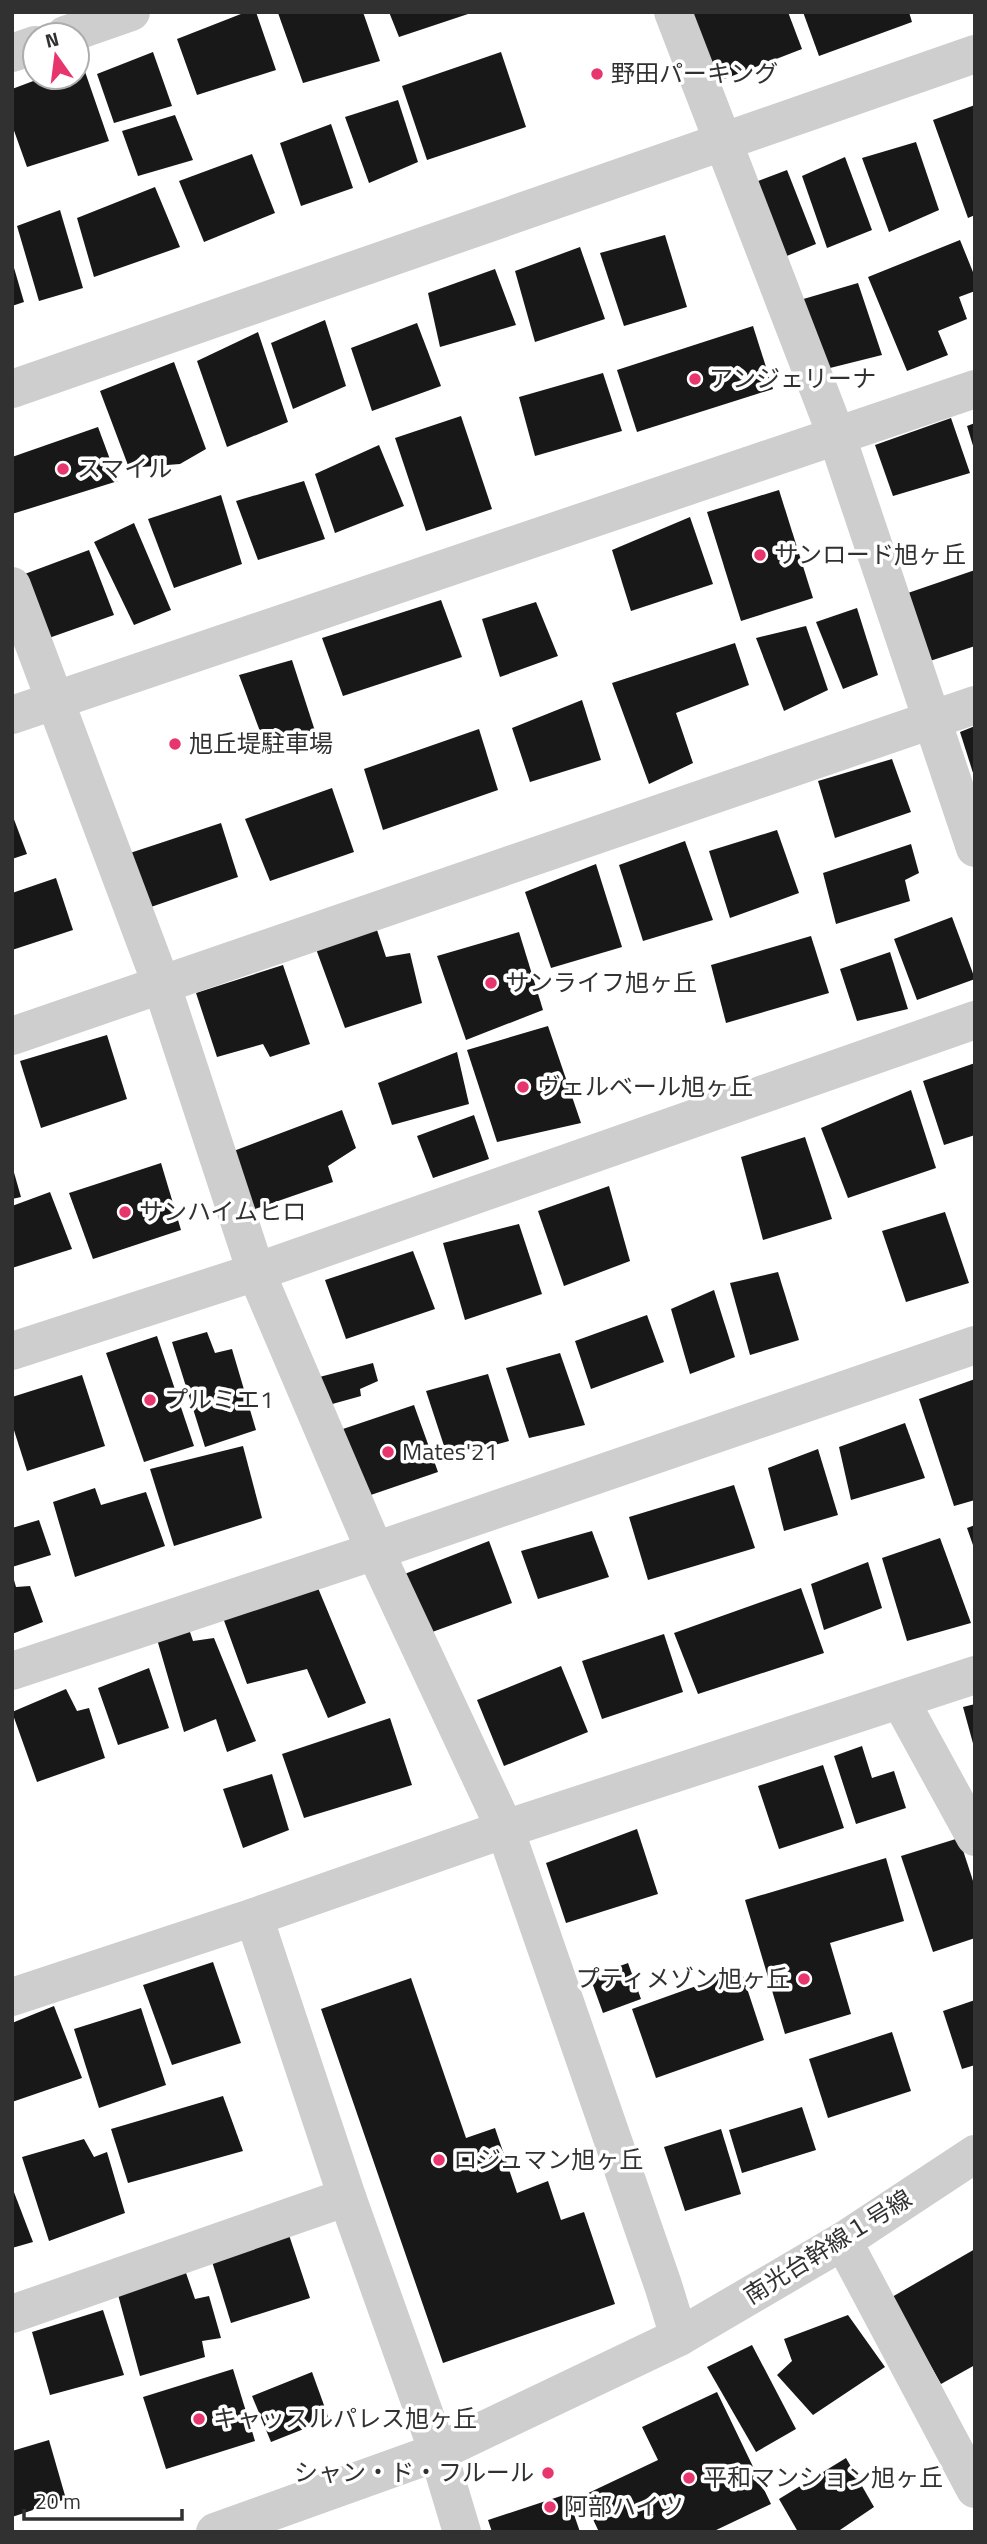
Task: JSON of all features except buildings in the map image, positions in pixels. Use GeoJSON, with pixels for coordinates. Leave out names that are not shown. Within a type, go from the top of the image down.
{"type":"FeatureCollection","features":[{"type":"Feature","properties":{"kind":"street"},"geometry":{"type":"LineString","coordinates":[[91,26],[131,12]]}},
{"type":"Feature","properties":{"kind":"street"},"geometry":{"type":"LineString","coordinates":[[673,12],[837,437],[975,848]]}},
{"type":"Feature","properties":{"kind":"street"},"geometry":{"type":"LineString","coordinates":[[12,388],[975,54]]}},
{"type":"Feature","properties":{"kind":"street"},"geometry":{"type":"LineString","coordinates":[[12,715],[975,389]]}},
{"type":"Feature","properties":{"kind":"street"},"geometry":{"type":"LineString","coordinates":[[12,586],[162,986],[256,1272],[375,1551],[505,1829],[679,2337]]}},
{"type":"Feature","properties":{"kind":"street"},"geometry":{"type":"LineString","coordinates":[[12,1036],[975,705]]}},
{"type":"Feature","properties":{"kind":"street"},"geometry":{"type":"LineString","coordinates":[[12,1351],[256,1272],[975,1020]]}},
{"type":"Feature","properties":{"kind":"street"},"geometry":{"type":"LineString","coordinates":[[12,1671],[375,1551],[975,1345]]}},
{"type":"Feature","properties":{"kind":"street"},"geometry":{"type":"LineString","coordinates":[[12,1997],[254,1917],[505,1829],[975,1675]]}},
{"type":"Feature","properties":{"kind":"street"},"geometry":{"type":"LineString","coordinates":[[900,1700],[975,1836]]}},
{"type":"Feature","properties":{"kind":"street"},"geometry":{"type":"LineString","coordinates":[[254,1917],[347,2197],[438,2452],[462,2532]]}},
{"type":"Feature","properties":{"kind":"street","name":"南光台幹線１号線"},"geometry":{"type":"LineString","coordinates":[[215,2532],[438,2452],[679,2337],[843,2241],[975,2154]]}},
{"type":"Feature","properties":{"kind":"street"},"geometry":{"type":"LineString","coordinates":[[12,2314],[347,2197]]}},
{"type":"Feature","properties":{"kind":"street"},"geometry":{"type":"LineString","coordinates":[[843,2241],[975,2489]]}},
{"type":"Feature","properties":{"kind":"place","name":"野田パーキング"},"geometry":{"type":"Point","coordinates":[597,74]}},
{"type":"Feature","properties":{"kind":"place","name":"アンジェリーナ"},"geometry":{"type":"Point","coordinates":[695,379]}},
{"type":"Feature","properties":{"kind":"place","name":"スマイル"},"geometry":{"type":"Point","coordinates":[63,469]}},
{"type":"Feature","properties":{"kind":"place","name":"サンロード旭ヶ丘"},"geometry":{"type":"Point","coordinates":[760,555]}},
{"type":"Feature","properties":{"kind":"place","name":"旭丘堤駐車場"},"geometry":{"type":"Point","coordinates":[175,744]}},
{"type":"Feature","properties":{"kind":"place","name":"サンライフ旭ヶ丘"},"geometry":{"type":"Point","coordinates":[491,983]}},
{"type":"Feature","properties":{"kind":"place","name":"ヴェルベール旭ヶ丘"},"geometry":{"type":"Point","coordinates":[523,1087]}},
{"type":"Feature","properties":{"kind":"place","name":"サンハイムヒロ"},"geometry":{"type":"Point","coordinates":[125,1212]}},
{"type":"Feature","properties":{"kind":"place","name":"プルミエ1"},"geometry":{"type":"Point","coordinates":[150,1400]}},
{"type":"Feature","properties":{"kind":"place","name":"Mates'21"},"geometry":{"type":"Point","coordinates":[388,1452]}},
{"type":"Feature","properties":{"kind":"place","name":"プティメゾン旭ヶ丘"},"geometry":{"type":"Point","coordinates":[804,1979]}},
{"type":"Feature","properties":{"kind":"place","name":"ロジュマン旭ヶ丘"},"geometry":{"type":"Point","coordinates":[439,2160]}},
{"type":"Feature","properties":{"kind":"place","name":"キャッスルパレス旭ヶ丘"},"geometry":{"type":"Point","coordinates":[199,2419]}},
{"type":"Feature","properties":{"kind":"place","name":"シャン・ド・フルール"},"geometry":{"type":"Point","coordinates":[548,2473]}},
{"type":"Feature","properties":{"kind":"place","name":"平和マンション旭ヶ丘"},"geometry":{"type":"Point","coordinates":[689,2478]}},
{"type":"Feature","properties":{"kind":"place","name":"阿部ハイツ"},"geometry":{"type":"Point","coordinates":[550,2507]}}]}
